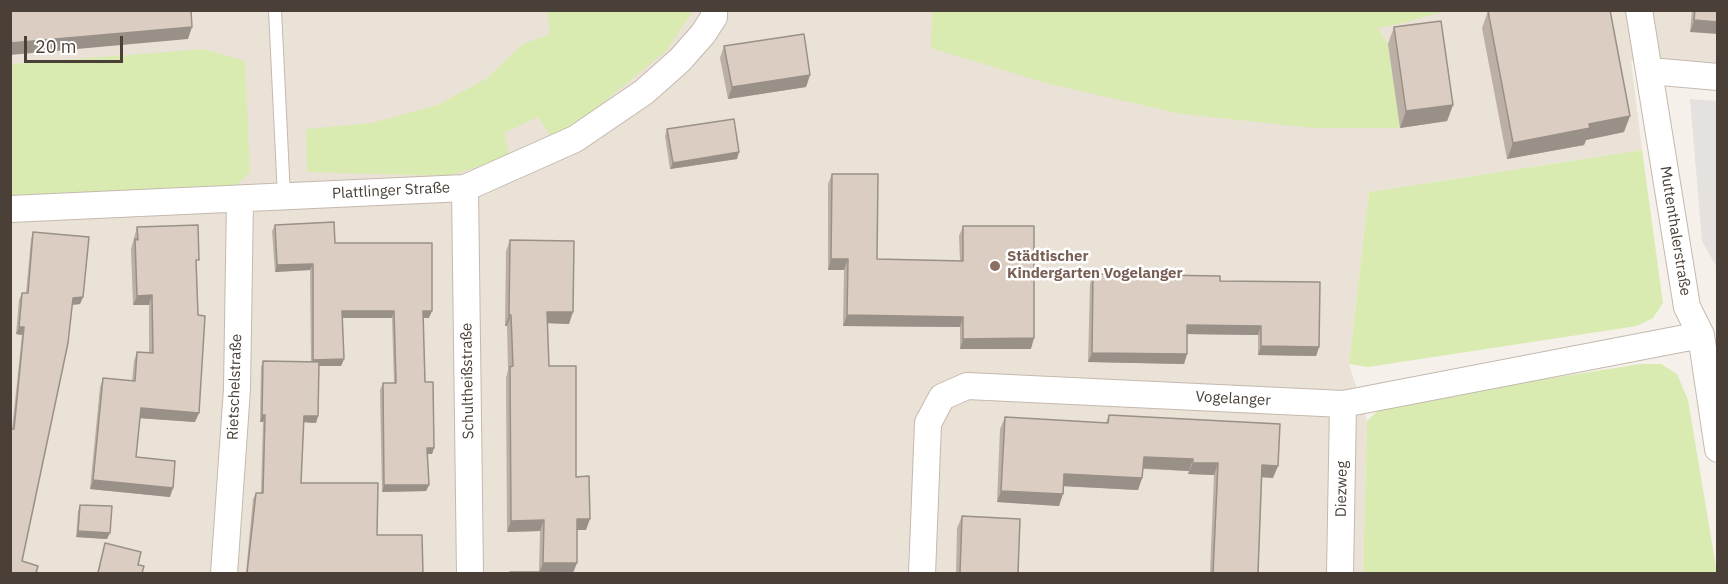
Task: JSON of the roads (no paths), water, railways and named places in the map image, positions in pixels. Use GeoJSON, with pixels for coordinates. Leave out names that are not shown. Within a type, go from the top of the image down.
{"type":"FeatureCollection","features":[{"type":"Feature","properties":{"kind":"street","name":"Muttenthalerstraße"},"geometry":{"type":"LineString","coordinates":[[1639,10],[1688,307],[1709,339],[1718,449]]}},
{"type":"Feature","properties":{"kind":"street","name":"Plattlinger Straße"},"geometry":{"type":"LineString","coordinates":[[10,209],[465,188],[575,139],[644,92],[680,60],[703,34],[714,14]]}},
{"type":"Feature","properties":{"kind":"street"},"geometry":{"type":"LineString","coordinates":[[1650,71],[1718,77]]}},
{"type":"Feature","properties":{"kind":"street","name":"Schultheißstraße"},"geometry":{"type":"LineString","coordinates":[[465,188],[470,573]]}},
{"type":"Feature","properties":{"kind":"street","name":"Rietschelstraße"},"geometry":{"type":"LineString","coordinates":[[224,573],[237,389],[240,199]]}},
{"type":"Feature","properties":{"kind":"street","name":"Vogelanger"},"geometry":{"type":"LineString","coordinates":[[922,573],[928,423],[942,397],[967,386],[1343,404],[1709,339]]}},
{"type":"Feature","properties":{"kind":"street","name":"Diezweg"},"geometry":{"type":"LineString","coordinates":[[1340,573],[1343,404]]}},
{"type":"Feature","properties":{"kind":"lane"},"geometry":{"type":"LineString","coordinates":[[275,10],[284,197]]}},
{"type":"Feature","properties":{"kind":"place","name":"Städtischer Kindergarten Vogelanger"},"geometry":{"type":"Point","coordinates":[995,266]}}]}
